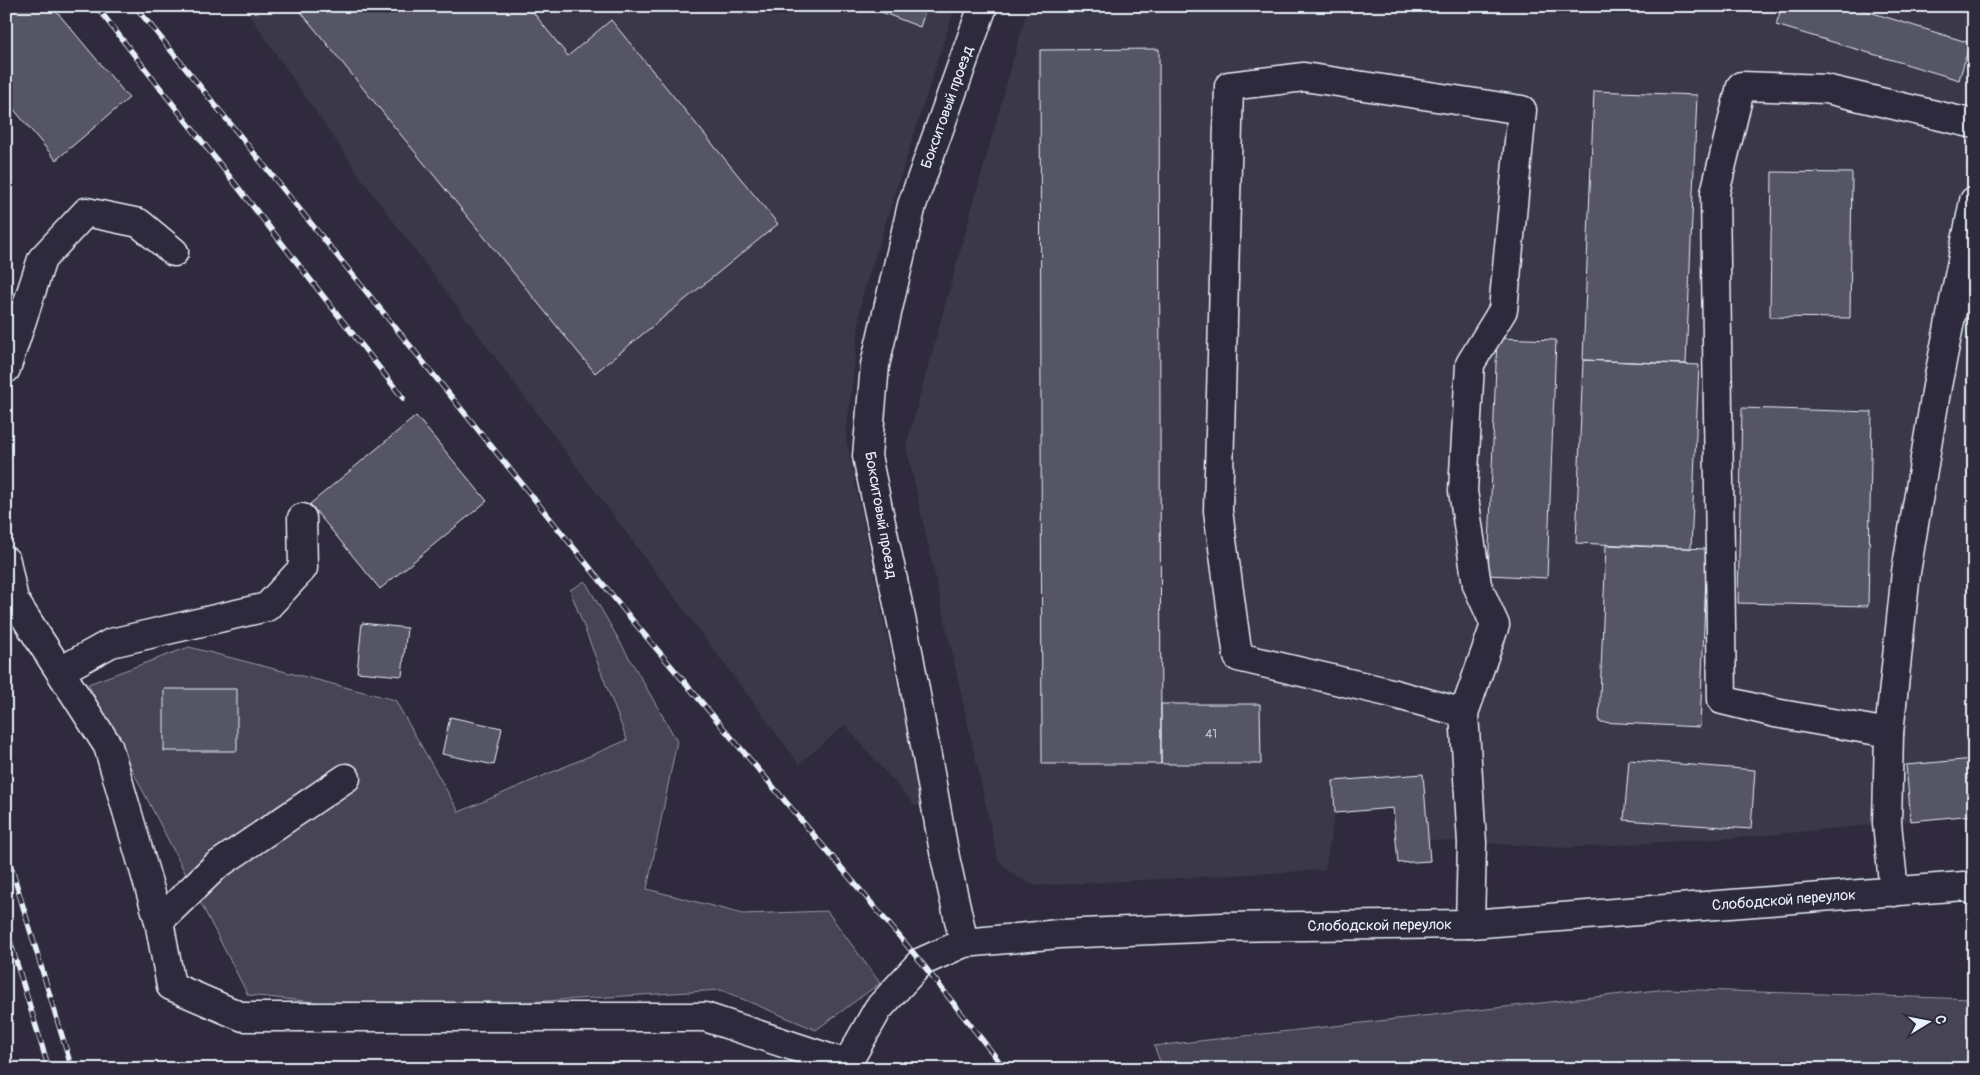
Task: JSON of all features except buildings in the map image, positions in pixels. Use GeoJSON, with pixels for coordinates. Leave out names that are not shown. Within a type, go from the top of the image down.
{"type":"FeatureCollection","features":[{"type":"Feature","properties":{"kind":"street","name":"Бокситовый проезд"},"geometry":{"type":"LineString","coordinates":[[964,943],[945,857],[909,656],[867,456],[875,365],[912,205],[983,6]]}},
{"type":"Feature","properties":{"kind":"street"},"geometry":{"type":"LineString","coordinates":[[1464,713],[1387,692],[1238,657],[1218,511],[1229,86],[1304,77],[1522,110],[1503,310],[1470,364],[1463,491],[1477,585],[1495,625],[1464,713],[1472,843],[1470,924]]}},
{"type":"Feature","properties":{"kind":"street"},"geometry":{"type":"LineString","coordinates":[[1888,733],[1775,713],[1722,700],[1715,193],[1741,86],[1826,89],[1974,124]]}},
{"type":"Feature","properties":{"kind":"street"},"geometry":{"type":"LineString","coordinates":[[1894,892],[1887,823],[1888,733],[1906,572],[1939,376],[1974,201]]}},
{"type":"Feature","properties":{"kind":"street"},"geometry":{"type":"LineString","coordinates":[[6,369],[42,260],[86,212],[139,223],[174,252]]}},
{"type":"Feature","properties":{"kind":"street"},"geometry":{"type":"LineString","coordinates":[[60,671],[111,643],[267,607],[303,568],[302,518]]}},
{"type":"Feature","properties":{"kind":"street"},"geometry":{"type":"LineString","coordinates":[[6,562],[14,600],[108,746],[159,922],[171,986],[243,1017],[705,1017],[845,1067]]}},
{"type":"Feature","properties":{"kind":"street"},"geometry":{"type":"LineString","coordinates":[[159,922],[216,866],[346,778]]}},
{"type":"Feature","properties":{"kind":"street","name":"Слободской переулок"},"geometry":{"type":"LineString","coordinates":[[845,1067],[878,1009],[921,962],[964,943],[1058,934],[1222,927],[1470,924],[1971,887]]}},
{"type":"Feature","properties":{"kind":"shaded area"},"geometry":{"type":"Polygon","coordinates":[[[243,6],[955,6],[862,297],[846,438],[922,804],[915,806],[845,725],[799,764],[364,182],[243,6]]]}},
{"type":"Feature","properties":{"kind":"shaded area"},"geometry":{"type":"Polygon","coordinates":[[[1028,6],[1974,6],[1974,815],[1748,837],[1566,848],[1429,840],[1430,861],[1398,863],[1393,808],[1335,813],[1325,870],[1036,886],[1016,877],[998,860],[906,446],[1028,6]]]}},
{"type":"Feature","properties":{"kind":"shaded area"},"geometry":{"type":"Polygon","coordinates":[[[585,581],[677,741],[647,889],[743,914],[827,911],[880,983],[816,1030],[721,990],[480,1005],[371,1008],[248,995],[88,684],[189,647],[395,700],[459,812],[627,740],[570,590],[585,581]]]}},
{"type":"Feature","properties":{"kind":"shaded area"},"geometry":{"type":"Polygon","coordinates":[[[1667,989],[1974,999],[1974,1069],[1163,1069],[1154,1046],[1667,989]]]}},
{"type":"Feature","properties":{"kind":"railway"},"geometry":{"type":"LineString","coordinates":[[96,6],[403,398]]}},
{"type":"Feature","properties":{"kind":"railway"},"geometry":{"type":"LineString","coordinates":[[135,6],[633,621],[921,962],[1005,1069]]}},
{"type":"Feature","properties":{"kind":"railway"},"geometry":{"type":"LineString","coordinates":[[6,850],[72,1069]]}},
{"type":"Feature","properties":{"kind":"railway"},"geometry":{"type":"LineString","coordinates":[[6,928],[49,1069]]}}]}
